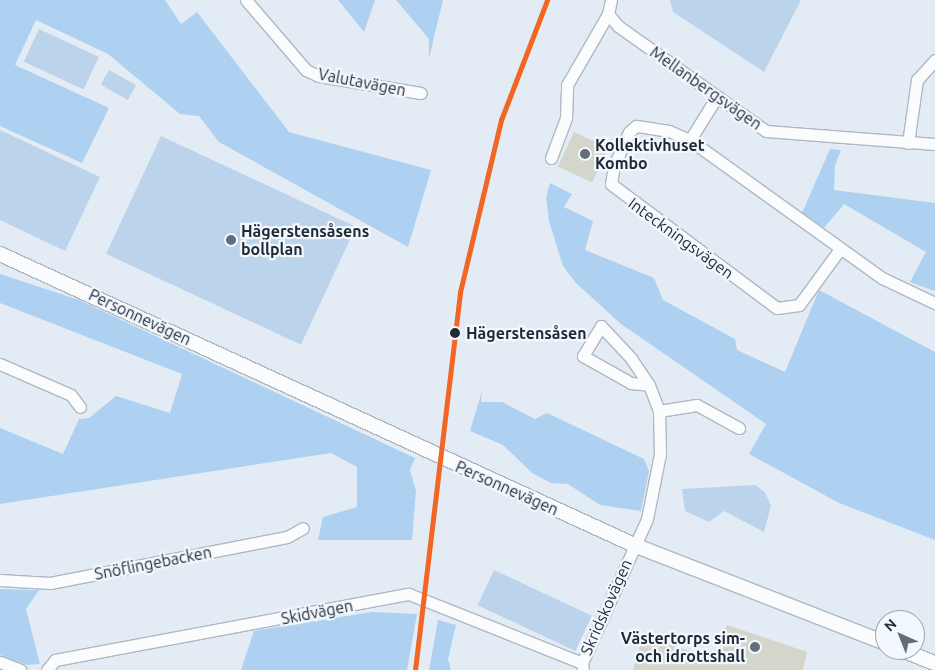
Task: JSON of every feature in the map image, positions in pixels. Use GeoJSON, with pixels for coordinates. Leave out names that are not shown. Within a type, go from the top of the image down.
{"type":"FeatureCollection","features":[{"type":"Feature","properties":{"kind":"street","name":"Valutavägen"},"geometry":{"type":"LineString","coordinates":[[246,0],[306,70],[319,76],[420,92]]}},
{"type":"Feature","properties":{"kind":"street"},"geometry":{"type":"LineString","coordinates":[[551,158],[566,118],[567,85],[608,14],[611,0]]}},
{"type":"Feature","properties":{"kind":"street","name":"Mellanbergsvägen"},"geometry":{"type":"LineString","coordinates":[[608,14],[618,26],[716,98],[766,131],[935,144]]}},
{"type":"Feature","properties":{"kind":"street"},"geometry":{"type":"LineString","coordinates":[[908,143],[917,80],[935,60]]}},
{"type":"Feature","properties":{"kind":"street"},"geometry":{"type":"LineString","coordinates":[[690,140],[716,98]]}},
{"type":"Feature","properties":{"kind":"street","name":"Inteckningsvägen"},"geometry":{"type":"LineString","coordinates":[[840,249],[799,305],[777,308],[611,184],[614,165],[629,132],[636,126],[669,131],[690,140],[882,278],[935,303]]}},
{"type":"Feature","properties":{"kind":"street","name":"Personnevägen"},"geometry":{"type":"LineString","coordinates":[[0,254],[634,545],[875,640]]}},
{"type":"Feature","properties":{"kind":"street"},"geometry":{"type":"LineString","coordinates":[[649,385],[631,383],[583,356],[601,326],[631,358],[649,385],[659,410],[697,405],[739,428]]}},
{"type":"Feature","properties":{"kind":"street"},"geometry":{"type":"LineString","coordinates":[[0,364],[71,395],[80,407]]}},
{"type":"Feature","properties":{"kind":"street","name":"Skridskovägen"},"geometry":{"type":"LineString","coordinates":[[582,667],[647,518],[655,488],[660,454],[659,410]]}},
{"type":"Feature","properties":{"kind":"street","name":"Snöflingebacken"},"geometry":{"type":"LineString","coordinates":[[0,580],[15,584],[50,583],[287,537],[303,528]]}},
{"type":"Feature","properties":{"kind":"street","name":"Skidvägen"},"geometry":{"type":"LineString","coordinates":[[47,670],[55,660],[409,594],[582,667]]}},
{"type":"Feature","properties":{"kind":"street"},"geometry":{"type":"LineString","coordinates":[[0,662],[21,670]]}},
{"type":"Feature","properties":{"kind":"shaded area"},"geometry":{"type":"Polygon","coordinates":[[[0,0],[165,0],[181,24],[197,12],[289,132],[431,170],[408,247],[219,142],[199,116],[180,114],[108,54],[36,20],[15,65],[109,108],[82,163],[0,126],[0,0]]]}},
{"type":"Feature","properties":{"kind":"shaded area"},"geometry":{"type":"Polygon","coordinates":[[[338,0],[375,0],[364,32],[338,0]]]}},
{"type":"Feature","properties":{"kind":"shaded area"},"geometry":{"type":"Polygon","coordinates":[[[396,0],[443,0],[429,58],[429,39],[396,0]]]}},
{"type":"Feature","properties":{"kind":"shaded area"},"geometry":{"type":"Polygon","coordinates":[[[670,0],[801,0],[764,72],[673,12],[670,0]]]}},
{"type":"Feature","properties":{"kind":"shaded area"},"geometry":{"type":"Polygon","coordinates":[[[39,29],[99,57],[84,90],[24,62],[39,29]]]}},
{"type":"Feature","properties":{"kind":"shaded area"},"geometry":{"type":"Polygon","coordinates":[[[109,70],[136,85],[128,100],[101,85],[109,70]]]}},
{"type":"Feature","properties":{"kind":"shaded area"},"geometry":{"type":"Polygon","coordinates":[[[0,130],[100,177],[65,251],[0,220],[0,130]]]}},
{"type":"Feature","properties":{"kind":"shaded area","name":"Hägerstensåsens bollplan"},"geometry":{"type":"Polygon","coordinates":[[[161,136],[356,227],[301,345],[106,254],[161,136]]]}},
{"type":"Feature","properties":{"kind":"shaded area"},"geometry":{"type":"Polygon","coordinates":[[[830,149],[841,150],[835,165],[834,190],[935,203],[935,291],[910,282],[926,252],[844,204],[824,228],[802,213],[830,149]]]}},
{"type":"Feature","properties":{"kind":"shaded area"},"geometry":{"type":"Polygon","coordinates":[[[550,183],[572,194],[564,207],[593,221],[585,250],[654,278],[663,300],[735,339],[737,350],[785,372],[819,290],[935,352],[935,540],[839,503],[749,454],[766,424],[621,324],[576,283],[563,266],[549,221],[546,197],[550,183]]]}},
{"type":"Feature","properties":{"kind":"shaded area"},"geometry":{"type":"Polygon","coordinates":[[[0,274],[79,300],[415,458],[410,470],[416,491],[412,540],[318,540],[323,517],[357,507],[357,467],[331,453],[0,504],[0,428],[63,454],[79,419],[89,418],[116,396],[170,413],[182,374],[0,303],[0,274]]]}},
{"type":"Feature","properties":{"kind":"shaded area"},"geometry":{"type":"Polygon","coordinates":[[[482,391],[481,402],[502,402],[535,419],[547,413],[644,459],[649,471],[641,511],[600,505],[568,484],[551,483],[532,473],[503,445],[470,431],[482,391]]]}},
{"type":"Feature","properties":{"kind":"shaded area"},"geometry":{"type":"Polygon","coordinates":[[[755,485],[765,492],[771,506],[764,532],[724,511],[709,522],[685,511],[682,489],[755,485]]]}},
{"type":"Feature","properties":{"kind":"shaded area"},"geometry":{"type":"Polygon","coordinates":[[[494,570],[592,616],[575,651],[478,605],[494,570]]]}},
{"type":"Feature","properties":{"kind":"shaded area"},"geometry":{"type":"Polygon","coordinates":[[[0,589],[39,590],[26,609],[40,664],[27,665],[0,655],[0,589]]]}},
{"type":"Feature","properties":{"kind":"shaded area"},"geometry":{"type":"Polygon","coordinates":[[[372,612],[417,614],[407,670],[241,670],[254,631],[372,612]]]}},
{"type":"Feature","properties":{"kind":"shaded area"},"geometry":{"type":"Polygon","coordinates":[[[438,620],[456,625],[448,659],[451,670],[429,670],[438,620]]]}},
{"type":"Feature","properties":{"kind":"building","name":"Kollektivhuset Kombo"},"geometry":{"type":"Polygon","coordinates":[[[574,132],[608,148],[592,182],[558,166],[574,132]]]}},
{"type":"Feature","properties":{"kind":"building","name":"Västertorps sim- och idrottshall"},"geometry":{"type":"Polygon","coordinates":[[[727,625],[807,652],[803,670],[633,670],[643,636],[715,659],[727,625]]]}},
{"type":"Feature","properties":{"kind":"transit line"},"geometry":{"type":"LineString","coordinates":[[415,670],[460,292],[501,120],[547,0]]}},
{"type":"Feature","properties":{"kind":"place","name":"Kollektivhuset Kombo"},"geometry":{"type":"Point","coordinates":[585,154]}},
{"type":"Feature","properties":{"kind":"place","name":"Hägerstensåsens bollplan"},"geometry":{"type":"Point","coordinates":[231,240]}},
{"type":"Feature","properties":{"kind":"place","name":"Hägerstensåsen"},"geometry":{"type":"Point","coordinates":[455,333]}},
{"type":"Feature","properties":{"kind":"place","name":"Västertorps sim- och idrottshall"},"geometry":{"type":"Point","coordinates":[755,647]}}]}
